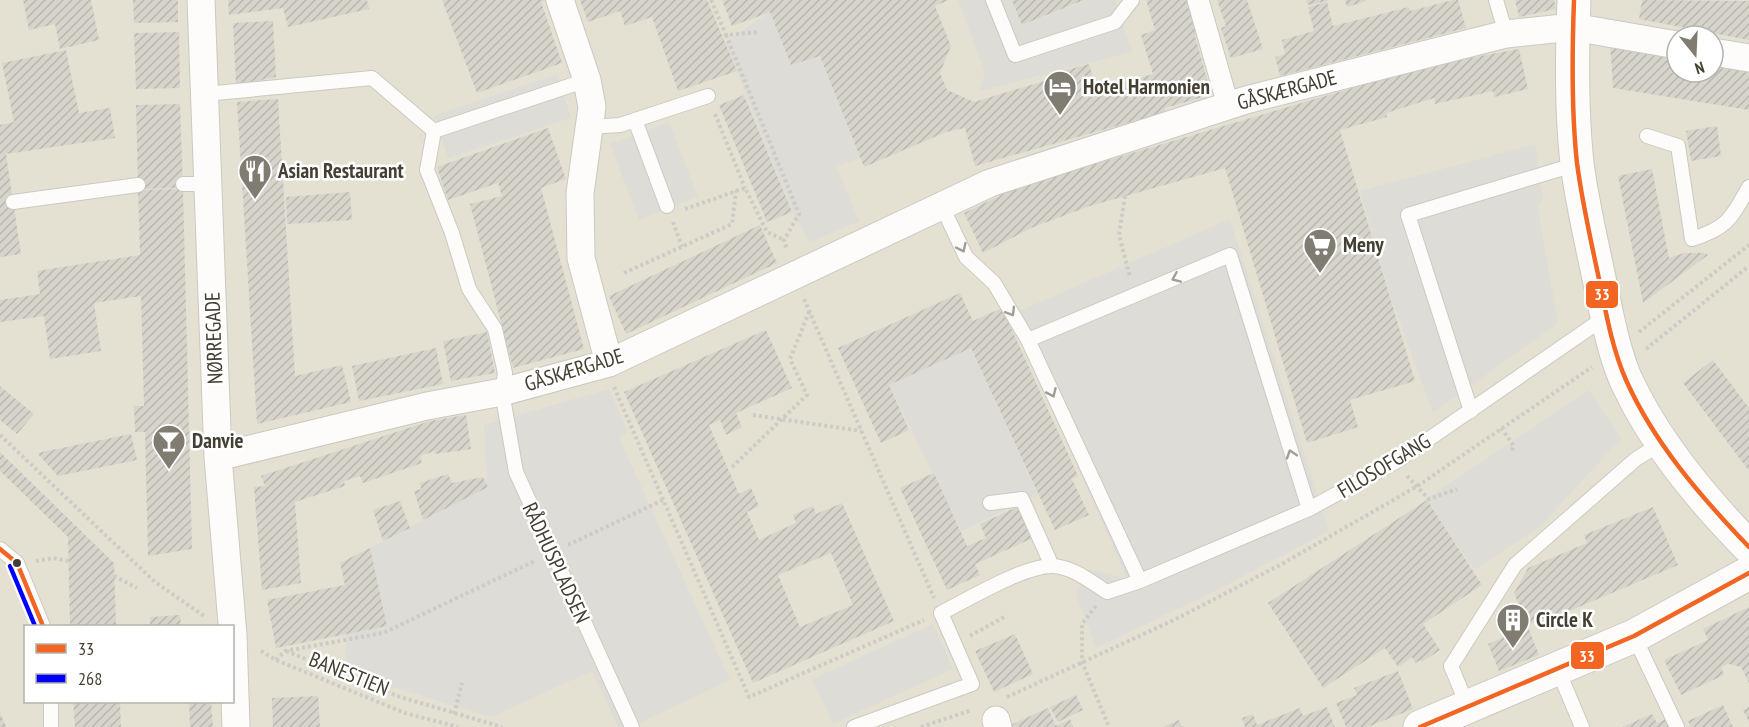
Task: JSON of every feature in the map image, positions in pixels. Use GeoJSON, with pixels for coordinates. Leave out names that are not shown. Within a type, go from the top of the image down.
{"type":"FeatureCollection","features":[{"type":"Feature","properties":{"kind":"street","name":"NØRREGADE"},"geometry":{"type":"LineString","coordinates":[[201,0],[205,94],[195,184],[232,625]]}},
{"type":"Feature","properties":{"kind":"street"},"geometry":{"type":"LineString","coordinates":[[560,0],[587,80],[592,107],[580,194],[581,258],[609,363]]}},
{"type":"Feature","properties":{"kind":"street"},"geometry":{"type":"LineString","coordinates":[[1198,0],[1228,105]]}},
{"type":"Feature","properties":{"kind":"street"},"geometry":{"type":"LineString","coordinates":[[1573,14],[1578,164],[1607,316],[1622,368],[1634,395],[1663,442],[1712,510],[1749,547]]}},
{"type":"Feature","properties":{"kind":"street","name":"GÅSKÆRGADE"},"geometry":{"type":"LineString","coordinates":[[218,457],[427,406],[502,392],[609,363],[794,277],[941,204],[990,183],[1228,105],[1506,34],[1573,14],[1665,41]]}},
{"type":"Feature","properties":{"kind":"street"},"geometry":{"type":"LineString","coordinates":[[1725,54],[1749,58]]}},
{"type":"Feature","properties":{"kind":"street"},"geometry":{"type":"LineString","coordinates":[[1420,727],[1634,636],[1749,573]]}},
{"type":"Feature","properties":{"kind":"street","name":"NØRREGADE"},"geometry":{"type":"LineString","coordinates":[[234,693],[236,727]]}},
{"type":"Feature","properties":{"kind":"lane"},"geometry":{"type":"LineString","coordinates":[[993,0],[1015,55],[1115,22],[1132,0]]}},
{"type":"Feature","properties":{"kind":"lane"},"geometry":{"type":"LineString","coordinates":[[1496,0],[1506,34]]}},
{"type":"Feature","properties":{"kind":"lane"},"geometry":{"type":"LineString","coordinates":[[205,94],[372,78],[434,131],[587,80]]}},
{"type":"Feature","properties":{"kind":"lane"},"geometry":{"type":"LineString","coordinates":[[589,127],[620,125],[708,96]]}},
{"type":"Feature","properties":{"kind":"lane"},"geometry":{"type":"LineString","coordinates":[[635,120],[667,206]]}},
{"type":"Feature","properties":{"kind":"lane","name":"RÅDHUSPLADSEN"},"geometry":{"type":"LineString","coordinates":[[434,131],[427,170],[452,233],[469,289],[495,329],[505,373],[502,392],[516,472],[632,727]]}},
{"type":"Feature","properties":{"kind":"lane"},"geometry":{"type":"LineString","coordinates":[[1647,136],[1678,146],[1692,239],[1716,232],[1732,217],[1749,187]]}},
{"type":"Feature","properties":{"kind":"lane"},"geometry":{"type":"LineString","coordinates":[[1472,411],[1408,215],[1578,164]]}},
{"type":"Feature","properties":{"kind":"lane"},"geometry":{"type":"LineString","coordinates":[[13,202],[138,185]]}},
{"type":"Feature","properties":{"kind":"lane"},"geometry":{"type":"LineString","coordinates":[[941,204],[966,257],[994,283],[1028,340],[1140,581]]}},
{"type":"Feature","properties":{"kind":"lane"},"geometry":{"type":"LineString","coordinates":[[1028,340],[1230,255],[1309,509]]}},
{"type":"Feature","properties":{"kind":"lane","name":"FILOSOFGANG"},"geometry":{"type":"LineString","coordinates":[[1107,592],[1140,581],[1309,509],[1397,461],[1607,316]]}},
{"type":"Feature","properties":{"kind":"lane"},"geometry":{"type":"LineString","coordinates":[[1468,707],[1451,666],[1515,565],[1636,459],[1663,442]]}},
{"type":"Feature","properties":{"kind":"lane"},"geometry":{"type":"LineString","coordinates":[[990,503],[1022,499],[1052,566]]}},
{"type":"Feature","properties":{"kind":"lane"},"geometry":{"type":"LineString","coordinates":[[0,549],[17,563],[42,625]]}},
{"type":"Feature","properties":{"kind":"lane"},"geometry":{"type":"LineString","coordinates":[[854,727],[972,684],[956,644],[940,613],[1026,572],[1052,566],[1072,571],[1107,592]]}},
{"type":"Feature","properties":{"kind":"lane"},"geometry":{"type":"LineString","coordinates":[[1634,636],[1677,727]]}},
{"type":"Feature","properties":{"kind":"lane"},"geometry":{"type":"LineString","coordinates":[[1558,670],[1582,727]]}},
{"type":"Feature","properties":{"kind":"lane"},"geometry":{"type":"LineString","coordinates":[[51,703],[51,727]]}},
{"type":"Feature","properties":{"kind":"path"},"geometry":{"type":"LineString","coordinates":[[609,363],[615,392],[749,697],[940,613],[794,277],[784,240],[799,214],[711,0]]}},
{"type":"Feature","properties":{"kind":"path"},"geometry":{"type":"LineString","coordinates":[[726,35],[759,32]]}},
{"type":"Feature","properties":{"kind":"path"},"geometry":{"type":"LineString","coordinates":[[708,96],[745,188],[767,232],[784,240]]}},
{"type":"Feature","properties":{"kind":"path"},"geometry":{"type":"LineString","coordinates":[[681,210],[745,188]]}},
{"type":"Feature","properties":{"kind":"path"},"geometry":{"type":"LineString","coordinates":[[624,273],[732,224],[736,191]]}},
{"type":"Feature","properties":{"kind":"path"},"geometry":{"type":"LineString","coordinates":[[1125,196],[1119,235],[1134,295]]}},
{"type":"Feature","properties":{"kind":"path"},"geometry":{"type":"LineString","coordinates":[[1622,368],[1749,266]]}},
{"type":"Feature","properties":{"kind":"path"},"geometry":{"type":"LineString","coordinates":[[732,467],[807,395],[790,359],[809,311]]}},
{"type":"Feature","properties":{"kind":"path"},"geometry":{"type":"LineString","coordinates":[[753,415],[861,430]]}},
{"type":"Feature","properties":{"kind":"path"},"geometry":{"type":"LineString","coordinates":[[1501,428],[1514,446],[1511,452]]}},
{"type":"Feature","properties":{"kind":"path"},"geometry":{"type":"LineString","coordinates":[[0,435],[155,582],[208,619]]}},
{"type":"Feature","properties":{"kind":"path"},"geometry":{"type":"LineString","coordinates":[[1416,487],[1429,499],[1457,489]]}},
{"type":"Feature","properties":{"kind":"path"},"geometry":{"type":"LineString","coordinates":[[276,660],[285,651],[383,633],[663,500]]}},
{"type":"Feature","properties":{"kind":"path"},"geometry":{"type":"LineString","coordinates":[[17,563],[53,558],[68,561]]}},
{"type":"Feature","properties":{"kind":"path"},"geometry":{"type":"LineString","coordinates":[[114,576],[137,588]]}},
{"type":"Feature","properties":{"kind":"path"},"geometry":{"type":"LineString","coordinates":[[1107,592],[1082,624],[1082,662],[1109,727]]}},
{"type":"Feature","properties":{"kind":"path"},"geometry":{"type":"LineString","coordinates":[[956,644],[1004,617]]}},
{"type":"Feature","properties":{"kind":"path","name":"BANESTIEN"},"geometry":{"type":"LineString","coordinates":[[234,636],[276,660],[405,713],[458,727]]}},
{"type":"Feature","properties":{"kind":"path"},"geometry":{"type":"LineString","coordinates":[[285,651],[397,696],[502,727]]}},
{"type":"Feature","properties":{"kind":"path"},"geometry":{"type":"LineString","coordinates":[[454,714],[462,683]]}},
{"type":"Feature","properties":{"kind":"shaded area"},"geometry":{"type":"Polygon","coordinates":[[[0,0],[1749,0],[1749,727],[0,727],[0,0]]]}},
{"type":"Feature","properties":{"kind":"shaded area"},"geometry":{"type":"Polygon","coordinates":[[[958,0],[1012,0],[1023,25],[1087,0],[1115,0],[1132,52],[979,91],[985,72],[958,0]]]}},
{"type":"Feature","properties":{"kind":"shaded area"},"geometry":{"type":"Polygon","coordinates":[[[770,12],[791,65],[820,56],[860,158],[836,166],[859,221],[810,242],[792,212],[725,42],[770,12]]]}},
{"type":"Feature","properties":{"kind":"shaded area"},"geometry":{"type":"Polygon","coordinates":[[[557,74],[571,118],[448,158],[434,116],[557,74]]]}},
{"type":"Feature","properties":{"kind":"shaded area"},"geometry":{"type":"Polygon","coordinates":[[[669,122],[698,197],[639,220],[610,144],[669,122]]]}},
{"type":"Feature","properties":{"kind":"shaded area"},"geometry":{"type":"Polygon","coordinates":[[[1535,144],[1543,201],[1537,205],[1558,323],[1433,413],[1390,295],[1360,191],[1535,144]]]}},
{"type":"Feature","properties":{"kind":"shaded area"},"geometry":{"type":"Polygon","coordinates":[[[1230,219],[1329,531],[1209,594],[1096,648],[1076,594],[1089,569],[1127,579],[1010,315],[1230,219]]]}},
{"type":"Feature","properties":{"kind":"shaded area"},"geometry":{"type":"Polygon","coordinates":[[[971,348],[1038,495],[961,531],[889,385],[971,348]]]}},
{"type":"Feature","properties":{"kind":"shaded area"},"geometry":{"type":"Polygon","coordinates":[[[609,389],[628,432],[619,438],[730,680],[631,727],[618,727],[592,671],[491,717],[347,673],[345,633],[386,626],[370,548],[487,487],[484,425],[609,389]]]}},
{"type":"Feature","properties":{"kind":"shaded area"},"geometry":{"type":"Polygon","coordinates":[[[1589,390],[1621,438],[1541,526],[1474,570],[1426,499],[1589,390]]]}},
{"type":"Feature","properties":{"kind":"shaded area"},"geometry":{"type":"Polygon","coordinates":[[[933,624],[953,669],[833,724],[812,679],[933,624]]]}},
{"type":"Feature","properties":{"kind":"building"},"geometry":{"type":"Polygon","coordinates":[[[23,0],[91,0],[99,40],[60,49],[55,24],[29,30],[23,0]]]}},
{"type":"Feature","properties":{"kind":"building"},"geometry":{"type":"Polygon","coordinates":[[[133,0],[178,0],[178,22],[134,23],[133,0]]]}},
{"type":"Feature","properties":{"kind":"building"},"geometry":{"type":"Polygon","coordinates":[[[228,0],[367,0],[369,9],[288,27],[283,8],[229,15],[228,0]]]}},
{"type":"Feature","properties":{"kind":"building"},"geometry":{"type":"Polygon","coordinates":[[[442,0],[547,0],[541,2],[562,63],[477,93],[442,0]]]}},
{"type":"Feature","properties":{"kind":"building"},"geometry":{"type":"Polygon","coordinates":[[[580,0],[707,0],[737,71],[678,91],[652,17],[625,26],[620,11],[588,22],[580,0]]]}},
{"type":"Feature","properties":{"kind":"building"},"geometry":{"type":"Polygon","coordinates":[[[722,0],[949,0],[935,6],[951,46],[940,73],[947,90],[974,102],[1064,75],[1063,71],[1089,64],[1097,90],[1153,74],[1141,35],[1155,30],[1146,0],[1188,0],[1198,33],[1195,36],[1209,86],[1200,89],[1203,97],[1165,108],[1166,112],[975,166],[965,128],[946,132],[864,167],[820,56],[791,65],[770,12],[732,26],[722,0]]]}},
{"type":"Feature","properties":{"kind":"building"},"geometry":{"type":"Polygon","coordinates":[[[1012,0],[1084,0],[1022,25],[1012,0]]]}},
{"type":"Feature","properties":{"kind":"building"},"geometry":{"type":"Polygon","coordinates":[[[1217,0],[1247,0],[1263,49],[1231,58],[1221,28],[1226,26],[1217,0]]]}},
{"type":"Feature","properties":{"kind":"building"},"geometry":{"type":"Polygon","coordinates":[[[1306,0],[1327,0],[1327,1],[1308,5],[1306,0]]]}},
{"type":"Feature","properties":{"kind":"building"},"geometry":{"type":"Polygon","coordinates":[[[1345,0],[1366,0],[1366,1],[1347,7],[1345,0]]]}},
{"type":"Feature","properties":{"kind":"building"},"geometry":{"type":"Polygon","coordinates":[[[1458,0],[1466,28],[1280,76],[1275,57],[1285,54],[1282,40],[1314,31],[1308,7],[1327,2],[1333,26],[1409,7],[1410,11],[1458,0]]]}},
{"type":"Feature","properties":{"kind":"building"},"geometry":{"type":"Polygon","coordinates":[[[1515,0],[1554,0],[1556,9],[1519,17],[1515,0]]]}},
{"type":"Feature","properties":{"kind":"building"},"geometry":{"type":"Polygon","coordinates":[[[1642,0],[1749,1],[1749,40],[1725,35],[1725,24],[1665,24],[1639,19],[1642,0]]]}},
{"type":"Feature","properties":{"kind":"building"},"geometry":{"type":"Polygon","coordinates":[[[273,21],[276,77],[236,85],[233,23],[273,21]]]}},
{"type":"Feature","properties":{"kind":"building"},"geometry":{"type":"Polygon","coordinates":[[[179,32],[180,88],[136,89],[134,33],[179,32]]]}},
{"type":"Feature","properties":{"kind":"building"},"geometry":{"type":"Polygon","coordinates":[[[1610,43],[1665,53],[1665,84],[1725,84],[1725,64],[1749,68],[1749,110],[1613,88],[1610,43]]]}},
{"type":"Feature","properties":{"kind":"building"},"geometry":{"type":"Polygon","coordinates":[[[1519,49],[1528,89],[1494,97],[1493,91],[1435,104],[1434,98],[1386,113],[1387,117],[1340,130],[1415,381],[1350,400],[1358,427],[1307,443],[1225,168],[1090,206],[1031,228],[983,253],[964,213],[1011,190],[1078,169],[1427,66],[1519,49]]]}},
{"type":"Feature","properties":{"kind":"building"},"geometry":{"type":"Polygon","coordinates":[[[66,50],[79,113],[110,108],[115,138],[6,154],[21,254],[0,257],[0,125],[14,122],[2,63],[66,50]]]}},
{"type":"Feature","properties":{"kind":"building"},"geometry":{"type":"Polygon","coordinates":[[[744,95],[792,212],[767,222],[719,105],[744,95]]]}},
{"type":"Feature","properties":{"kind":"building"},"geometry":{"type":"Polygon","coordinates":[[[278,99],[295,376],[342,365],[351,402],[257,424],[237,102],[278,99]]]}},
{"type":"Feature","properties":{"kind":"building"},"geometry":{"type":"Polygon","coordinates":[[[180,104],[183,188],[138,189],[136,105],[180,104]]]}},
{"type":"Feature","properties":{"kind":"building"},"geometry":{"type":"Polygon","coordinates":[[[1717,126],[1721,156],[1691,161],[1686,131],[1717,126]]]}},
{"type":"Feature","properties":{"kind":"building"},"geometry":{"type":"Polygon","coordinates":[[[548,128],[566,179],[541,188],[584,349],[513,368],[470,204],[502,196],[498,183],[448,200],[437,167],[548,128]]]}},
{"type":"Feature","properties":{"kind":"building"},"geometry":{"type":"Polygon","coordinates":[[[1652,169],[1669,258],[1684,253],[1706,253],[1708,255],[1643,303],[1618,176],[1652,169]]]}},
{"type":"Feature","properties":{"kind":"building"},"geometry":{"type":"Polygon","coordinates":[[[183,189],[192,549],[148,556],[145,432],[135,432],[134,406],[144,406],[141,296],[94,303],[101,351],[50,359],[44,316],[0,322],[0,300],[40,294],[37,271],[140,255],[138,190],[183,189]]]}},
{"type":"Feature","properties":{"kind":"building"},"geometry":{"type":"Polygon","coordinates":[[[350,192],[352,220],[287,224],[286,197],[350,192]]]}},
{"type":"Feature","properties":{"kind":"building"},"geometry":{"type":"Polygon","coordinates":[[[760,225],[777,263],[626,334],[609,296],[760,225]]]}},
{"type":"Feature","properties":{"kind":"building"},"geometry":{"type":"Polygon","coordinates":[[[960,293],[973,321],[1002,308],[1078,476],[1072,479],[1089,515],[1055,530],[971,348],[889,385],[909,430],[881,443],[838,348],[960,293]]]}},
{"type":"Feature","properties":{"kind":"building"},"geometry":{"type":"Polygon","coordinates":[[[766,330],[792,388],[736,413],[742,427],[726,435],[720,420],[709,425],[739,494],[751,488],[759,506],[747,512],[759,540],[796,523],[793,515],[813,506],[816,514],[842,503],[894,621],[753,683],[624,392],[766,330]],[[831,553],[778,575],[800,627],[853,605],[831,553]]]}},
{"type":"Feature","properties":{"kind":"building"},"geometry":{"type":"Polygon","coordinates":[[[487,332],[495,373],[451,381],[443,341],[487,332]]]}},
{"type":"Feature","properties":{"kind":"building"},"geometry":{"type":"Polygon","coordinates":[[[436,348],[443,384],[359,401],[352,366],[436,348]]]}},
{"type":"Feature","properties":{"kind":"building"},"geometry":{"type":"Polygon","coordinates":[[[1713,360],[1749,408],[1749,471],[1683,383],[1713,360]]]}},
{"type":"Feature","properties":{"kind":"building"},"geometry":{"type":"Polygon","coordinates":[[[0,386],[34,414],[17,434],[0,420],[0,386]]]}},
{"type":"Feature","properties":{"kind":"building"},"geometry":{"type":"Polygon","coordinates":[[[466,415],[471,449],[435,454],[435,451],[420,456],[422,463],[363,483],[360,476],[344,481],[345,486],[295,502],[301,583],[262,590],[254,487],[265,486],[261,476],[430,421],[466,415]]]}},
{"type":"Feature","properties":{"kind":"building"},"geometry":{"type":"Polygon","coordinates":[[[131,434],[137,460],[58,476],[37,453],[131,434]]]}},
{"type":"Feature","properties":{"kind":"building"},"geometry":{"type":"Polygon","coordinates":[[[0,452],[114,563],[116,625],[70,625],[68,537],[0,471],[0,452]]]}},
{"type":"Feature","properties":{"kind":"building"},"geometry":{"type":"Polygon","coordinates":[[[934,473],[967,546],[986,538],[980,524],[1019,506],[1033,538],[975,564],[980,575],[947,590],[900,488],[934,473]]]}},
{"type":"Feature","properties":{"kind":"building"},"geometry":{"type":"Polygon","coordinates":[[[448,474],[452,483],[483,477],[488,487],[423,520],[414,491],[421,489],[420,483],[448,474]]]}},
{"type":"Feature","properties":{"kind":"building"},"geometry":{"type":"Polygon","coordinates":[[[1427,500],[1482,585],[1423,624],[1440,650],[1422,662],[1421,660],[1415,663],[1412,657],[1398,667],[1385,648],[1323,688],[1268,603],[1427,500]]]}},
{"type":"Feature","properties":{"kind":"building"},"geometry":{"type":"Polygon","coordinates":[[[400,501],[410,528],[383,541],[373,510],[400,501]]]}},
{"type":"Feature","properties":{"kind":"building"},"geometry":{"type":"Polygon","coordinates":[[[1653,507],[1678,565],[1553,618],[1549,616],[1527,625],[1514,593],[1528,568],[1587,543],[1584,535],[1653,507]]]}},
{"type":"Feature","properties":{"kind":"building"},"geometry":{"type":"Polygon","coordinates":[[[370,548],[387,626],[276,648],[267,600],[345,585],[340,563],[370,548]]]}},
{"type":"Feature","properties":{"kind":"building"},"geometry":{"type":"Polygon","coordinates":[[[1749,607],[1749,683],[1741,667],[1729,664],[1721,667],[1724,675],[1681,695],[1664,660],[1708,640],[1703,629],[1749,607]]]}},
{"type":"Feature","properties":{"kind":"building"},"geometry":{"type":"Polygon","coordinates":[[[180,615],[181,625],[150,625],[150,617],[180,615]]]}},
{"type":"Feature","properties":{"kind":"building","name":"Circle K"},"geometry":{"type":"Polygon","coordinates":[[[1528,627],[1539,655],[1499,671],[1488,644],[1528,627]]]}},
{"type":"Feature","properties":{"kind":"building"},"geometry":{"type":"Polygon","coordinates":[[[1015,634],[1033,674],[994,692],[975,651],[1015,634]]]}},
{"type":"Feature","properties":{"kind":"building"},"geometry":{"type":"Polygon","coordinates":[[[1398,671],[1413,709],[1368,727],[1346,727],[1336,703],[1357,695],[1354,688],[1398,671]]]}},
{"type":"Feature","properties":{"kind":"building"},"geometry":{"type":"Polygon","coordinates":[[[1076,695],[1083,710],[1058,722],[1050,707],[1076,695]]]}},
{"type":"Feature","properties":{"kind":"building"},"geometry":{"type":"Polygon","coordinates":[[[318,696],[320,727],[273,727],[272,698],[318,696]]]}},
{"type":"Feature","properties":{"kind":"building"},"geometry":{"type":"Polygon","coordinates":[[[73,703],[120,703],[121,727],[75,727],[73,703]]]}},
{"type":"Feature","properties":{"kind":"building"},"geometry":{"type":"Polygon","coordinates":[[[189,703],[211,703],[213,727],[190,727],[189,703]]]}},
{"type":"Feature","properties":{"kind":"building"},"geometry":{"type":"Polygon","coordinates":[[[1723,705],[1733,727],[1691,727],[1688,721],[1723,705]]]}},
{"type":"Feature","properties":{"kind":"building"},"geometry":{"type":"Polygon","coordinates":[[[1327,707],[1335,727],[1245,727],[1242,718],[1253,714],[1257,725],[1300,708],[1303,716],[1327,707]]]}},
{"type":"Feature","properties":{"kind":"building"},"geometry":{"type":"Polygon","coordinates":[[[1749,707],[1749,722],[1743,710],[1749,707]]]}},
{"type":"Feature","properties":{"kind":"building"},"geometry":{"type":"Polygon","coordinates":[[[1048,708],[1056,726],[1070,719],[1073,727],[1006,727],[1048,708]]]}},
{"type":"Feature","properties":{"kind":"building"},"geometry":{"type":"Polygon","coordinates":[[[0,713],[6,726],[5,727],[0,727],[0,713]]]}},
{"type":"Feature","properties":{"kind":"building"},"geometry":{"type":"Polygon","coordinates":[[[1652,714],[1657,723],[1666,719],[1669,727],[1622,727],[1652,714]]]}},
{"type":"Feature","properties":{"kind":"building"},"geometry":{"type":"Polygon","coordinates":[[[1179,720],[1182,727],[1163,727],[1179,720]]]}},
{"type":"Feature","properties":{"kind":"transit line","name":"33"},"geometry":{"type":"LineString","coordinates":[[1574,0],[1572,82],[1577,163],[1590,236],[1617,356],[1626,380],[1650,426],[1696,489],[1749,547]]}},
{"type":"Feature","properties":{"kind":"transit line","name":"33"},"geometry":{"type":"LineString","coordinates":[[0,549],[17,563],[43,625]]}},
{"type":"Feature","properties":{"kind":"transit line","name":"268"},"geometry":{"type":"LineString","coordinates":[[10,566],[35,625]]}},
{"type":"Feature","properties":{"kind":"transit line","name":"33"},"geometry":{"type":"LineString","coordinates":[[1420,727],[1634,636],[1749,573]]}},
{"type":"Feature","properties":{"kind":"place","name":"Hotel Harmonien"},"geometry":{"type":"Point","coordinates":[1060,116]}},
{"type":"Feature","properties":{"kind":"place","name":"Asian Restaurant"},"geometry":{"type":"Point","coordinates":[255,200]}},
{"type":"Feature","properties":{"kind":"place","name":"Meny"},"geometry":{"type":"Point","coordinates":[1320,274]}},
{"type":"Feature","properties":{"kind":"place","name":"Danvie"},"geometry":{"type":"Point","coordinates":[169,470]}},
{"type":"Feature","properties":{"kind":"place","name":"Circle K"},"geometry":{"type":"Point","coordinates":[1513,649]}}]}
